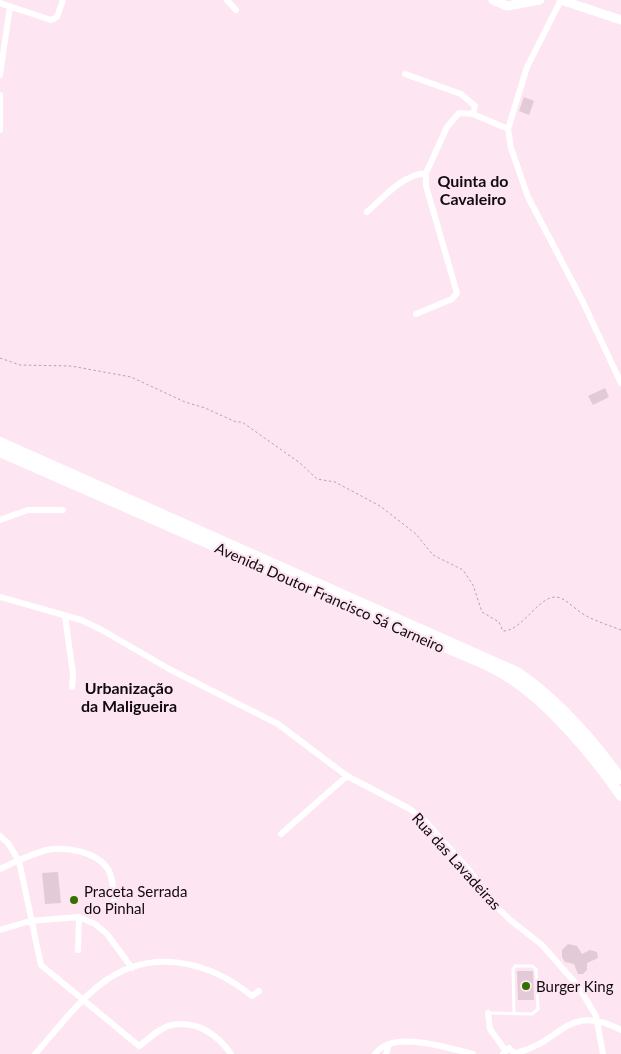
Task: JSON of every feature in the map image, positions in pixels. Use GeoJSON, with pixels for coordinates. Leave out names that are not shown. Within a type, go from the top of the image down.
{"type":"FeatureCollection","features":[{"type":"Feature","properties":{"kind":"main road"},"geometry":{"type":"LineString","coordinates":[[493,0],[507,6],[522,1],[540,0]]}},
{"type":"Feature","properties":{"kind":"main road"},"geometry":{"type":"LineString","coordinates":[[561,0],[621,20]]}},
{"type":"Feature","properties":{"kind":"main road","name":"Avenida Doutor Francisco Sá Carneiro"},"geometry":{"type":"LineString","coordinates":[[0,442],[516,672],[532,683],[562,710],[621,779]]}},
{"type":"Feature","properties":{"kind":"main road","name":"Avenida Doutor Francisco Sá Carneiro"},"geometry":{"type":"LineString","coordinates":[[0,452],[444,647],[512,679],[529,692],[559,721],[621,796]]}},
{"type":"Feature","properties":{"kind":"street"},"geometry":{"type":"LineString","coordinates":[[0,3],[51,20],[57,18],[63,0]]}},
{"type":"Feature","properties":{"kind":"street"},"geometry":{"type":"LineString","coordinates":[[227,0],[236,10]]}},
{"type":"Feature","properties":{"kind":"street"},"geometry":{"type":"LineString","coordinates":[[561,0],[527,67],[508,128],[514,157],[528,197],[582,300],[621,383]]}},
{"type":"Feature","properties":{"kind":"street"},"geometry":{"type":"LineString","coordinates":[[0,75],[10,6]]}},
{"type":"Feature","properties":{"kind":"street"},"geometry":{"type":"LineString","coordinates":[[405,74],[461,94],[475,106],[474,114]]}},
{"type":"Feature","properties":{"kind":"street"},"geometry":{"type":"LineString","coordinates":[[0,96],[0,130]]}},
{"type":"Feature","properties":{"kind":"street"},"geometry":{"type":"LineString","coordinates":[[416,314],[452,299],[457,292],[426,186],[426,173],[447,126],[460,113],[474,114],[508,128]]}},
{"type":"Feature","properties":{"kind":"street"},"geometry":{"type":"LineString","coordinates":[[367,212],[408,178],[426,173]]}},
{"type":"Feature","properties":{"kind":"street"},"geometry":{"type":"LineString","coordinates":[[0,520],[28,510],[63,510]]}},
{"type":"Feature","properties":{"kind":"street","name":"Rua das Lavadeiras"},"geometry":{"type":"LineString","coordinates":[[0,597],[65,616],[102,630],[169,669],[278,724],[347,776],[387,795],[426,821],[469,870],[508,919],[542,945],[578,986],[596,1016],[603,1054]]}},
{"type":"Feature","properties":{"kind":"street"},"geometry":{"type":"LineString","coordinates":[[65,616],[73,674],[72,687]]}},
{"type":"Feature","properties":{"kind":"street"},"geometry":{"type":"LineString","coordinates":[[281,834],[347,776]]}},
{"type":"Feature","properties":{"kind":"street"},"geometry":{"type":"LineString","coordinates":[[1,839],[19,860],[26,886],[30,921],[41,965],[139,1046],[160,1030],[172,1025],[188,1025],[207,1029],[222,1041],[231,1054]]}},
{"type":"Feature","properties":{"kind":"street"},"geometry":{"type":"LineString","coordinates":[[0,868],[48,850],[69,849],[92,856],[108,869],[113,883],[114,904]]}},
{"type":"Feature","properties":{"kind":"street"},"geometry":{"type":"LineString","coordinates":[[78,950],[79,916]]}},
{"type":"Feature","properties":{"kind":"street"},"geometry":{"type":"LineString","coordinates":[[0,930],[30,921],[79,916],[95,924],[107,934],[132,968]]}},
{"type":"Feature","properties":{"kind":"street"},"geometry":{"type":"LineString","coordinates":[[35,1054],[100,984],[132,968],[158,963],[195,964],[227,978],[252,996],[259,992]]}},
{"type":"Feature","properties":{"kind":"street"},"geometry":{"type":"LineString","coordinates":[[488,1013],[490,1029],[504,1052],[511,1049],[515,1054],[536,1046],[561,1028],[578,1021],[599,1020],[621,1030]]}},
{"type":"Feature","properties":{"kind":"street"},"geometry":{"type":"LineString","coordinates":[[375,1054],[378,1049],[389,1044],[406,1040],[472,1054]]}},
{"type":"Feature","properties":{"kind":"street"},"geometry":{"type":"LineString","coordinates":[[386,1054],[389,1044]]}},
{"type":"Feature","properties":{"kind":"lane"},"geometry":{"type":"LineString","coordinates":[[488,1013],[514,1014],[532,1014],[538,1009],[536,969],[532,966],[515,966],[513,970],[514,1014]]}},
{"type":"Feature","properties":{"kind":"path"},"geometry":{"type":"LineString","coordinates":[[0,358],[33,367],[72,366],[131,377],[185,402],[205,408],[236,422],[242,422],[300,463],[317,479],[335,482],[373,501],[416,534],[433,555],[463,570],[473,585],[482,612],[499,622],[503,631],[516,627],[524,617],[545,601],[556,597],[565,600],[584,615],[621,630]]}},
{"type":"Feature","properties":{"kind":"building"},"geometry":{"type":"Polygon","coordinates":[[[524,97],[534,101],[529,115],[519,111],[524,97]]]}},
{"type":"Feature","properties":{"kind":"building"},"geometry":{"type":"Polygon","coordinates":[[[605,388],[609,397],[593,405],[588,396],[605,388]]]}},
{"type":"Feature","properties":{"kind":"building"},"geometry":{"type":"Polygon","coordinates":[[[58,872],[61,903],[45,904],[42,873],[58,872]]]}},
{"type":"Feature","properties":{"kind":"building"},"geometry":{"type":"Polygon","coordinates":[[[568,944],[577,946],[582,954],[590,950],[597,952],[598,958],[587,963],[587,970],[583,974],[578,974],[574,964],[565,962],[562,957],[562,950],[568,944]]]}},
{"type":"Feature","properties":{"kind":"building","name":"Burger King"},"geometry":{"type":"Polygon","coordinates":[[[517,971],[533,971],[534,1000],[518,1000],[517,971]]]}},
{"type":"Feature","properties":{"kind":"place","name":"Praceta Serrada do Pinhal"},"geometry":{"type":"Point","coordinates":[74,900]}},
{"type":"Feature","properties":{"kind":"place","name":"Burger King"},"geometry":{"type":"Point","coordinates":[526,986]}},
{"type":"Feature","properties":{"kind":"district","name":"Quinta do Cavaleiro"},"geometry":{"type":"Point","coordinates":[473,189]}},
{"type":"Feature","properties":{"kind":"district","name":"Urbanização da Maligueira"},"geometry":{"type":"Point","coordinates":[129,696]}}]}
